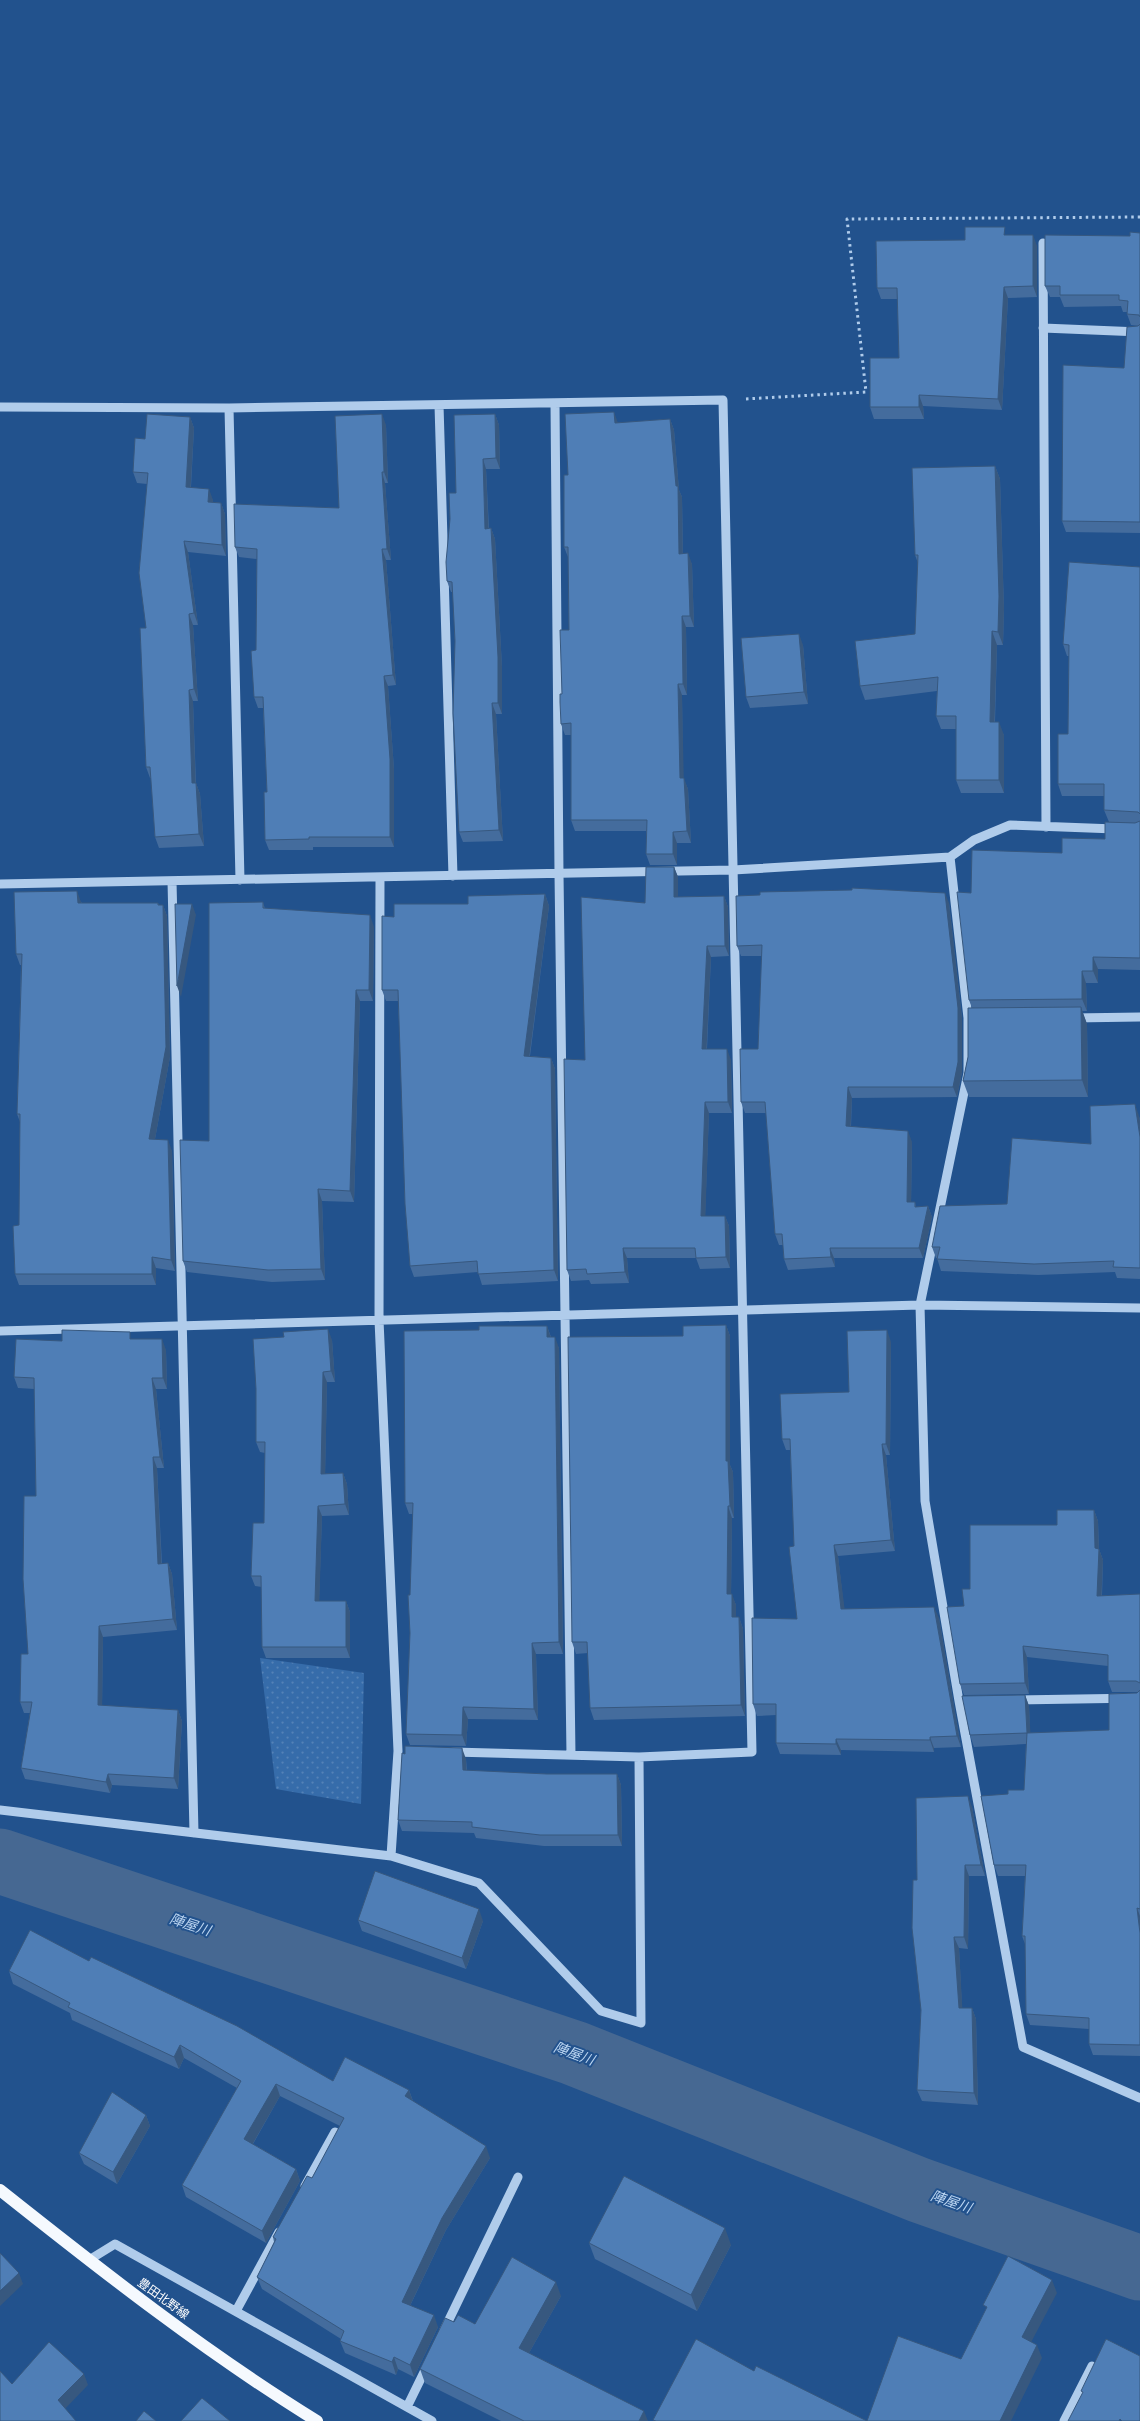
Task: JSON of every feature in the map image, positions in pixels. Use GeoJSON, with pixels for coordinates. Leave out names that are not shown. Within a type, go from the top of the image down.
{"type":"FeatureCollection","features":[{"type":"Feature","properties":{"kind":"main road","name":"豊田北野線"},"geometry":{"type":"LineString","coordinates":[[0,2190],[122,2287],[266,2390],[317,2421]]}},
{"type":"Feature","properties":{"kind":"street"},"geometry":{"type":"LineString","coordinates":[[1044,243],[1046,827]]}},
{"type":"Feature","properties":{"kind":"street"},"geometry":{"type":"LineString","coordinates":[[1043,328],[1140,332]]}},
{"type":"Feature","properties":{"kind":"street"},"geometry":{"type":"LineString","coordinates":[[0,407],[230,408],[723,400],[752,1752],[639,1757],[446,1752]]}},
{"type":"Feature","properties":{"kind":"street"},"geometry":{"type":"LineString","coordinates":[[555,403],[559,874],[571,1755]]}},
{"type":"Feature","properties":{"kind":"street"},"geometry":{"type":"LineString","coordinates":[[439,405],[453,876]]}},
{"type":"Feature","properties":{"kind":"street"},"geometry":{"type":"LineString","coordinates":[[230,408],[240,880]]}},
{"type":"Feature","properties":{"kind":"street"},"geometry":{"type":"LineString","coordinates":[[0,884],[733,870],[950,857],[974,840],[1010,825],[1121,829]]}},
{"type":"Feature","properties":{"kind":"street"},"geometry":{"type":"LineString","coordinates":[[950,857],[973,1018],[968,1073],[920,1304],[925,1501],[964,1701],[1023,2047],[1140,2098]]}},
{"type":"Feature","properties":{"kind":"street"},"geometry":{"type":"LineString","coordinates":[[380,877],[380,1320],[402,1751],[391,1856]]}},
{"type":"Feature","properties":{"kind":"street"},"geometry":{"type":"LineString","coordinates":[[172,881],[194,1833]]}},
{"type":"Feature","properties":{"kind":"street"},"geometry":{"type":"LineString","coordinates":[[1064,1018],[1140,1017]]}},
{"type":"Feature","properties":{"kind":"street"},"geometry":{"type":"LineString","coordinates":[[0,1331],[920,1304],[1140,1308]]}},
{"type":"Feature","properties":{"kind":"street"},"geometry":{"type":"LineString","coordinates":[[1006,1701],[1140,1698]]}},
{"type":"Feature","properties":{"kind":"street"},"geometry":{"type":"LineString","coordinates":[[0,1810],[391,1856],[479,1883],[601,2011],[641,2023],[639,1757]]}},
{"type":"Feature","properties":{"kind":"street"},"geometry":{"type":"LineString","coordinates":[[299,2198],[335,2132]]}},
{"type":"Feature","properties":{"kind":"street"},"geometry":{"type":"LineString","coordinates":[[441,2336],[518,2177]]}},
{"type":"Feature","properties":{"kind":"street"},"geometry":{"type":"LineString","coordinates":[[236,2311],[285,2222]]}},
{"type":"Feature","properties":{"kind":"street"},"geometry":{"type":"LineString","coordinates":[[89,2260],[115,2244],[432,2421]]}},
{"type":"Feature","properties":{"kind":"street"},"geometry":{"type":"LineString","coordinates":[[408,2407],[433,2354]]}},
{"type":"Feature","properties":{"kind":"street"},"geometry":{"type":"LineString","coordinates":[[1064,2421],[1092,2366]]}},
{"type":"Feature","properties":{"kind":"path"},"geometry":{"type":"LineString","coordinates":[[723,400],[866,392],[847,218],[1140,217]]}},
{"type":"Feature","properties":{"kind":"shaded area"},"geometry":{"type":"Polygon","coordinates":[[[260,1658],[364,1673],[361,1804],[276,1789],[260,1658]]]}},
{"type":"Feature","properties":{"kind":"building"},"geometry":{"type":"Polygon","coordinates":[[[965,227],[1005,227],[1004,235],[1033,235],[1033,286],[1004,287],[998,399],[919,395],[919,407],[870,407],[870,358],[899,358],[897,288],[877,288],[876,241],[965,240],[965,227]]]}},
{"type":"Feature","properties":{"kind":"building"},"geometry":{"type":"Polygon","coordinates":[[[1130,232],[1140,233],[1140,317],[1139,315],[1127,314],[1128,301],[1119,300],[1119,295],[1060,295],[1060,286],[1045,286],[1045,235],[1130,236],[1130,232]]]}},
{"type":"Feature","properties":{"kind":"building"},"geometry":{"type":"Polygon","coordinates":[[[1140,324],[1140,522],[1062,521],[1063,365],[1124,368],[1127,327],[1140,324]]]}},
{"type":"Feature","properties":{"kind":"building"},"geometry":{"type":"Polygon","coordinates":[[[614,412],[615,423],[670,419],[676,486],[678,486],[679,554],[688,553],[690,616],[682,616],[683,684],[678,684],[680,778],[684,778],[687,831],[673,832],[673,854],[646,854],[647,820],[571,820],[571,723],[561,724],[560,702],[560,694],[562,694],[560,630],[569,630],[568,547],[564,547],[564,475],[568,475],[565,414],[614,412]]]}},
{"type":"Feature","properties":{"kind":"building"},"geometry":{"type":"Polygon","coordinates":[[[147,414],[190,417],[186,487],[209,489],[208,502],[221,503],[222,545],[184,541],[194,613],[189,614],[194,689],[189,690],[192,783],[196,783],[199,834],[155,837],[150,767],[146,767],[140,628],[146,628],[139,573],[148,473],[133,472],[135,438],[145,439],[147,414]]]}},
{"type":"Feature","properties":{"kind":"building"},"geometry":{"type":"Polygon","coordinates":[[[382,414],[384,472],[382,472],[387,549],[382,549],[393,675],[384,676],[390,759],[390,837],[309,837],[309,839],[265,840],[264,792],[267,792],[263,697],[254,697],[251,651],[256,650],[257,549],[235,547],[234,504],[339,508],[335,416],[382,414]]]}},
{"type":"Feature","properties":{"kind":"building"},"geometry":{"type":"Polygon","coordinates":[[[495,414],[496,458],[483,459],[485,529],[491,528],[498,657],[498,703],[492,703],[499,830],[459,832],[453,713],[455,641],[452,582],[447,581],[446,562],[450,519],[449,493],[456,493],[454,415],[495,414]]]}},
{"type":"Feature","properties":{"kind":"building"},"geometry":{"type":"Polygon","coordinates":[[[995,466],[999,596],[998,632],[992,631],[990,722],[999,722],[999,780],[956,780],[956,716],[936,716],[938,677],[860,686],[855,641],[915,634],[918,555],[915,555],[912,468],[995,466]]]}},
{"type":"Feature","properties":{"kind":"building"},"geometry":{"type":"Polygon","coordinates":[[[1069,562],[1140,567],[1140,814],[1138,812],[1104,810],[1104,784],[1058,784],[1058,734],[1068,734],[1069,645],[1063,644],[1069,562]]]}},
{"type":"Feature","properties":{"kind":"building"},"geometry":{"type":"Polygon","coordinates":[[[799,634],[804,692],[746,697],[741,638],[799,634]]]}},
{"type":"Feature","properties":{"kind":"building"},"geometry":{"type":"Polygon","coordinates":[[[1140,821],[1140,958],[1093,957],[1093,971],[1082,971],[1082,999],[969,1000],[957,892],[971,893],[972,850],[1062,853],[1062,838],[1105,839],[1105,822],[1135,823],[1140,821]]]}},
{"type":"Feature","properties":{"kind":"building"},"geometry":{"type":"Polygon","coordinates":[[[646,867],[674,867],[674,897],[724,896],[725,946],[707,946],[702,1049],[727,1049],[728,1102],[705,1102],[701,1216],[725,1216],[726,1257],[696,1258],[695,1248],[623,1248],[625,1272],[587,1274],[586,1269],[567,1270],[564,1059],[585,1060],[581,897],[645,903],[646,867]]]}},
{"type":"Feature","properties":{"kind":"building"},"geometry":{"type":"Polygon","coordinates":[[[852,888],[945,893],[958,1008],[958,1062],[953,1087],[848,1087],[846,1126],[908,1131],[907,1202],[915,1202],[915,1207],[928,1206],[919,1248],[830,1248],[831,1257],[784,1259],[782,1234],[775,1234],[765,1102],[741,1102],[740,1049],[758,1049],[762,945],[737,946],[736,896],[760,895],[760,892],[852,890],[852,888]]]}},
{"type":"Feature","properties":{"kind":"building"},"geometry":{"type":"Polygon","coordinates":[[[77,891],[78,903],[158,903],[158,905],[163,905],[166,1047],[149,1139],[168,1140],[171,1260],[152,1257],[152,1274],[15,1274],[13,1226],[19,1225],[20,1114],[17,1114],[22,954],[16,954],[14,892],[77,891]]]}},
{"type":"Feature","properties":{"kind":"building"},"geometry":{"type":"Polygon","coordinates":[[[545,894],[524,1056],[551,1058],[554,1270],[478,1274],[477,1261],[410,1266],[405,1204],[398,990],[382,990],[382,916],[394,917],[394,904],[468,904],[468,896],[545,894]]]}},
{"type":"Feature","properties":{"kind":"building"},"geometry":{"type":"Polygon","coordinates":[[[263,902],[263,908],[370,915],[369,990],[356,990],[350,1191],[318,1189],[321,1269],[268,1270],[183,1261],[180,1140],[209,1141],[209,903],[263,902]]]}},
{"type":"Feature","properties":{"kind":"building"},"geometry":{"type":"Polygon","coordinates":[[[175,904],[192,904],[177,986],[175,904]]]}},
{"type":"Feature","properties":{"kind":"building"},"geometry":{"type":"Polygon","coordinates":[[[1081,1007],[1082,1080],[963,1081],[968,1057],[968,1008],[1081,1007]]]}},
{"type":"Feature","properties":{"kind":"building"},"geometry":{"type":"Polygon","coordinates":[[[1135,1104],[1140,1137],[1140,1268],[1113,1267],[1114,1261],[1034,1264],[937,1259],[940,1247],[932,1247],[940,1206],[1007,1204],[1012,1138],[1091,1144],[1090,1106],[1135,1104]]]}},
{"type":"Feature","properties":{"kind":"building"},"geometry":{"type":"Polygon","coordinates":[[[726,1325],[726,1461],[728,1461],[730,1506],[728,1506],[727,1594],[732,1594],[732,1617],[739,1617],[741,1705],[590,1708],[587,1642],[572,1642],[568,1337],[683,1336],[683,1326],[726,1325]]]}},
{"type":"Feature","properties":{"kind":"building"},"geometry":{"type":"Polygon","coordinates":[[[479,1326],[547,1326],[547,1337],[555,1337],[559,1642],[532,1643],[534,1709],[463,1707],[462,1735],[406,1734],[410,1633],[408,1595],[410,1595],[413,1503],[405,1503],[404,1331],[479,1330],[479,1326]]]}},
{"type":"Feature","properties":{"kind":"building"},"geometry":{"type":"Polygon","coordinates":[[[328,1329],[331,1371],[323,1372],[321,1474],[343,1473],[345,1504],[318,1506],[315,1601],[346,1601],[346,1647],[262,1647],[261,1576],[251,1576],[253,1523],[264,1523],[265,1442],[256,1442],[256,1389],[253,1339],[284,1337],[283,1332],[328,1329]]]}},
{"type":"Feature","properties":{"kind":"building"},"geometry":{"type":"Polygon","coordinates":[[[62,1330],[130,1332],[130,1339],[162,1339],[163,1378],[152,1378],[160,1457],[153,1457],[158,1564],[168,1563],[173,1619],[99,1626],[98,1705],[178,1710],[174,1778],[108,1774],[106,1782],[21,1768],[32,1702],[20,1702],[21,1654],[28,1654],[23,1579],[24,1496],[36,1496],[34,1378],[14,1377],[16,1339],[62,1341],[62,1330]]]}},
{"type":"Feature","properties":{"kind":"building"},"geometry":{"type":"Polygon","coordinates":[[[887,1330],[886,1444],[882,1444],[891,1540],[834,1545],[841,1609],[934,1607],[957,1736],[930,1737],[930,1740],[836,1739],[836,1744],[776,1743],[776,1704],[753,1704],[752,1618],[797,1619],[789,1547],[794,1546],[790,1439],[782,1439],[780,1394],[849,1392],[847,1331],[887,1330]]]}},
{"type":"Feature","properties":{"kind":"building"},"geometry":{"type":"Polygon","coordinates":[[[1057,1510],[1094,1510],[1095,1548],[1099,1549],[1097,1596],[1140,1594],[1140,1683],[1136,1681],[1108,1681],[1108,1655],[1023,1646],[1025,1683],[960,1684],[947,1607],[964,1606],[962,1589],[970,1589],[970,1525],[1057,1525],[1057,1510]]]}},
{"type":"Feature","properties":{"kind":"building"},"geometry":{"type":"Polygon","coordinates":[[[1140,1690],[1140,1909],[1137,1908],[1140,1933],[1140,2045],[1089,2044],[1089,2018],[1026,2014],[1025,1936],[1022,1936],[1026,1865],[994,1865],[981,1796],[1008,1794],[1008,1790],[1024,1790],[1027,1733],[1109,1730],[1109,1694],[1137,1693],[1140,1690]]]}},
{"type":"Feature","properties":{"kind":"building"},"geometry":{"type":"Polygon","coordinates":[[[1025,1695],[1027,1733],[970,1735],[962,1696],[1025,1695]]]}},
{"type":"Feature","properties":{"kind":"building"},"geometry":{"type":"Polygon","coordinates":[[[405,1746],[462,1748],[463,1770],[547,1774],[617,1774],[618,1835],[540,1835],[472,1827],[472,1822],[398,1820],[402,1753],[405,1754],[405,1746]]]}},
{"type":"Feature","properties":{"kind":"building"},"geometry":{"type":"Polygon","coordinates":[[[968,1796],[981,1865],[965,1865],[964,1937],[954,1937],[959,2008],[972,2008],[974,2093],[917,2090],[921,2010],[912,1928],[913,1880],[917,1880],[916,1798],[968,1796]]]}},
{"type":"Feature","properties":{"kind":"building"},"geometry":{"type":"Polygon","coordinates":[[[375,1871],[479,1909],[462,1958],[358,1920],[375,1871]]]}},
{"type":"Feature","properties":{"kind":"building"},"geometry":{"type":"Polygon","coordinates":[[[30,1930],[89,1961],[91,1957],[237,2026],[333,2081],[345,2057],[409,2090],[405,2096],[486,2146],[442,2218],[402,2302],[434,2315],[410,2365],[394,2357],[392,2362],[340,2341],[344,2331],[257,2277],[276,2239],[273,2237],[307,2176],[312,2178],[344,2118],[276,2084],[244,2139],[296,2169],[262,2231],[182,2185],[241,2081],[180,2045],[174,2057],[68,2007],[70,2003],[9,1971],[30,1930]]]}},
{"type":"Feature","properties":{"kind":"building"},"geometry":{"type":"Polygon","coordinates":[[[112,2092],[146,2115],[113,2172],[79,2153],[112,2092]]]}},
{"type":"Feature","properties":{"kind":"building"},"geometry":{"type":"Polygon","coordinates":[[[624,2176],[725,2228],[691,2295],[589,2243],[624,2176]]]}},
{"type":"Feature","properties":{"kind":"building"},"geometry":{"type":"Polygon","coordinates":[[[0,2253],[19,2273],[0,2291],[0,2253]]]}},
{"type":"Feature","properties":{"kind":"building"},"geometry":{"type":"Polygon","coordinates":[[[1008,2256],[1052,2280],[1022,2337],[1037,2345],[1000,2421],[867,2421],[898,2336],[961,2359],[987,2307],[983,2305],[1008,2256]]]}},
{"type":"Feature","properties":{"kind":"building"},"geometry":{"type":"Polygon","coordinates":[[[512,2257],[556,2282],[519,2348],[644,2411],[639,2421],[524,2421],[420,2369],[445,2318],[454,2322],[458,2315],[475,2324],[512,2257]]]}},
{"type":"Feature","properties":{"kind":"building"},"geometry":{"type":"Polygon","coordinates":[[[696,2339],[754,2371],[756,2366],[867,2421],[653,2420],[696,2339]]]}},
{"type":"Feature","properties":{"kind":"building"},"geometry":{"type":"Polygon","coordinates":[[[1106,2339],[1140,2356],[1140,2421],[1122,2421],[1120,2419],[1119,2421],[1068,2421],[1083,2392],[1081,2391],[1106,2339]]]}},
{"type":"Feature","properties":{"kind":"building"},"geometry":{"type":"Polygon","coordinates":[[[49,2342],[84,2374],[58,2400],[76,2421],[0,2421],[0,2371],[12,2384],[49,2342]]]}},
{"type":"Feature","properties":{"kind":"building"},"geometry":{"type":"Polygon","coordinates":[[[202,2398],[230,2421],[181,2421],[202,2398]]]}},
{"type":"Feature","properties":{"kind":"building"},"geometry":{"type":"Polygon","coordinates":[[[144,2411],[156,2421],[136,2421],[144,2411]]]}},
{"type":"Feature","properties":{"kind":"waterway","name":"陣屋川"},"geometry":{"type":"LineString","coordinates":[[0,1861],[574,2053],[919,2190],[1140,2268]]}}]}
